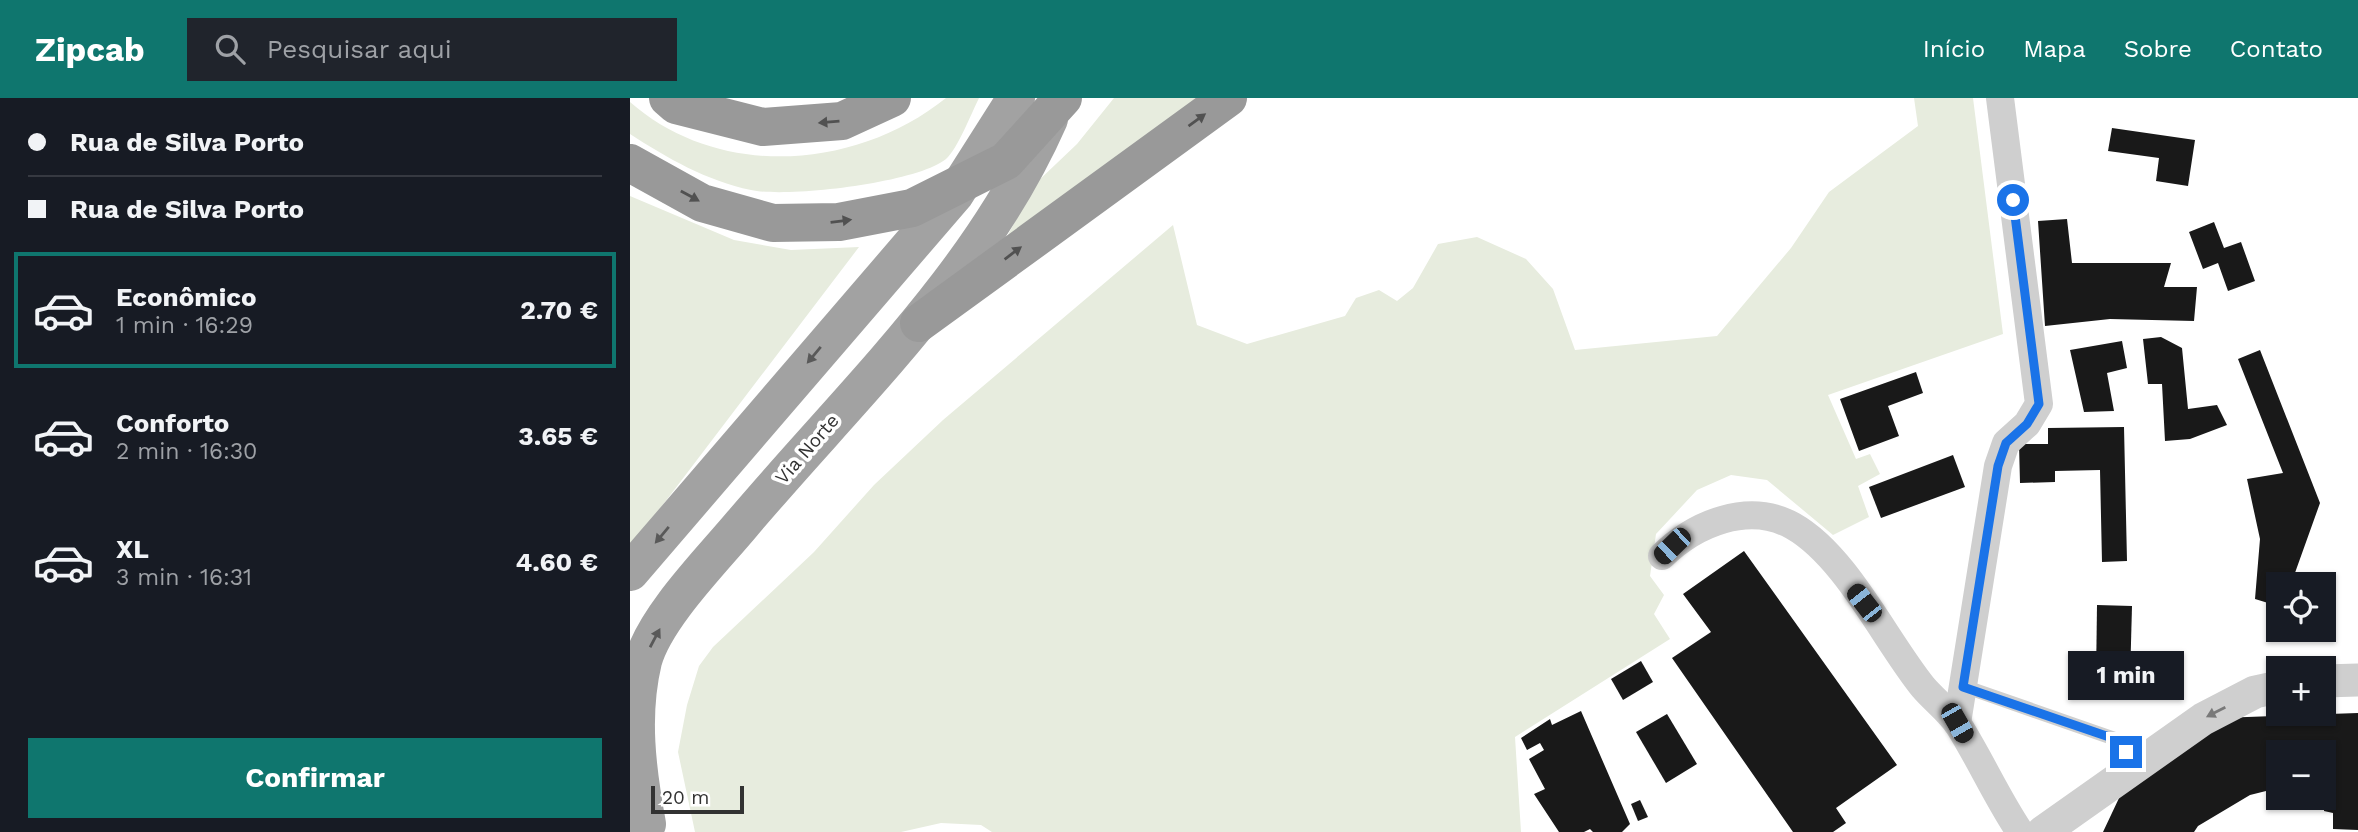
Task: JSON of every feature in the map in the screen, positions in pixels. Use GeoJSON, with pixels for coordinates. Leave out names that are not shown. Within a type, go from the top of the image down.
{"type":"FeatureCollection","features":[{"type":"Feature","properties":{"kind":"highway"},"geometry":{"type":"LineString","coordinates":[[668,98],[676,105],[763,127],[842,121],[892,98]]}},
{"type":"Feature","properties":{"kind":"highway"},"geometry":{"type":"LineString","coordinates":[[630,572],[955,194],[1016,98]]}},
{"type":"Feature","properties":{"kind":"highway","name":"Via Norte"},"geometry":{"type":"LineString","coordinates":[[647,824],[635,762],[635,713],[643,660],[668,613],[809,445],[919,323],[983,237],[1030,161],[1058,98]]}},
{"type":"Feature","properties":{"kind":"highway"},"geometry":{"type":"LineString","coordinates":[[630,163],[702,203],[773,223],[839,222],[912,208],[1006,160],[1063,98]]}},
{"type":"Feature","properties":{"kind":"highway"},"geometry":{"type":"LineString","coordinates":[[919,323],[1228,98]]}},
{"type":"Feature","properties":{"kind":"street"},"geometry":{"type":"LineString","coordinates":[[1957,723],[1998,466],[2006,443],[2027,424],[2039,404],[2000,98]]}},
{"type":"Feature","properties":{"kind":"street"},"geometry":{"type":"LineString","coordinates":[[1662,556],[1683,537],[1727,517],[1767,517],[1793,526],[1825,552],[1922,686],[1957,723],[2020,832]]}},
{"type":"Feature","properties":{"kind":"street"},"geometry":{"type":"LineString","coordinates":[[2336,681],[2358,680]]}},
{"type":"Feature","properties":{"kind":"street"},"geometry":{"type":"LineString","coordinates":[[2043,832],[2203,719],[2255,692],[2266,690]]}},
{"type":"Feature","properties":{"kind":"lane"},"geometry":{"type":"LineString","coordinates":[[1963,687],[2118,740],[2137,766]]}},
{"type":"Feature","properties":{"kind":"shaded area"},"geometry":{"type":"Polygon","coordinates":[[[946,98],[979,98],[946,159],[931,168],[908,175],[821,190],[769,192],[735,186],[688,168],[630,134],[630,102],[665,127],[704,144],[745,154],[788,156],[830,151],[871,140],[910,122],[946,98]]]}},
{"type":"Feature","properties":{"kind":"shaded area"},"geometry":{"type":"Polygon","coordinates":[[[1114,98],[1198,98],[1004,242],[1036,183],[1077,144],[1114,98]]]}},
{"type":"Feature","properties":{"kind":"shaded area"},"geometry":{"type":"Polygon","coordinates":[[[1914,98],[1973,98],[2003,334],[1828,395],[1856,459],[1870,454],[1880,474],[1858,486],[1869,517],[1833,535],[1767,480],[1731,475],[1697,490],[1656,534],[1650,576],[1664,595],[1654,614],[1670,639],[1515,737],[1521,832],[992,832],[981,825],[941,823],[901,832],[695,832],[678,752],[687,705],[699,666],[713,647],[814,552],[874,485],[943,420],[1173,225],[1197,325],[1247,344],[1345,316],[1356,298],[1379,290],[1397,301],[1413,288],[1438,244],[1477,237],[1526,259],[1553,289],[1575,350],[1717,336],[1791,248],[1829,192],[1918,126],[1914,98]]]}},
{"type":"Feature","properties":{"kind":"shaded area"},"geometry":{"type":"Polygon","coordinates":[[[630,196],[734,240],[791,250],[859,247],[630,548],[630,196]]]}},
{"type":"Feature","properties":{"kind":"building"},"geometry":{"type":"Polygon","coordinates":[[[2112,128],[2195,140],[2188,186],[2156,181],[2159,158],[2108,151],[2112,128]]]}},
{"type":"Feature","properties":{"kind":"building"},"geometry":{"type":"Polygon","coordinates":[[[2067,219],[2072,263],[2171,263],[2164,287],[2197,287],[2194,321],[2110,319],[2045,326],[2038,221],[2067,219]]]}},
{"type":"Feature","properties":{"kind":"building"},"geometry":{"type":"Polygon","coordinates":[[[2214,222],[2224,248],[2241,242],[2255,281],[2228,291],[2218,263],[2203,269],[2189,232],[2214,222]]]}},
{"type":"Feature","properties":{"kind":"building"},"geometry":{"type":"Polygon","coordinates":[[[2161,337],[2182,348],[2188,409],[2217,405],[2227,425],[2190,439],[2165,441],[2162,384],[2148,384],[2143,339],[2161,337]]]}},
{"type":"Feature","properties":{"kind":"building"},"geometry":{"type":"Polygon","coordinates":[[[2122,341],[2127,368],[2107,373],[2114,411],[2084,412],[2070,350],[2122,341]]]}},
{"type":"Feature","properties":{"kind":"building"},"geometry":{"type":"Polygon","coordinates":[[[2260,350],[2320,503],[2295,572],[2266,572],[2266,602],[2255,599],[2260,539],[2247,479],[2283,473],[2238,359],[2260,350]]]}},
{"type":"Feature","properties":{"kind":"building"},"geometry":{"type":"Polygon","coordinates":[[[1916,372],[1923,393],[1888,406],[1899,436],[1859,451],[1840,399],[1916,372]]]}},
{"type":"Feature","properties":{"kind":"building"},"geometry":{"type":"Polygon","coordinates":[[[2124,427],[2127,561],[2102,562],[2100,470],[2055,471],[2055,482],[2020,483],[2019,444],[2048,444],[2048,428],[2124,427]]]}},
{"type":"Feature","properties":{"kind":"building"},"geometry":{"type":"Polygon","coordinates":[[[1953,455],[1965,487],[1881,518],[1869,487],[1953,455]]]}},
{"type":"Feature","properties":{"kind":"building"},"geometry":{"type":"Polygon","coordinates":[[[1744,551],[1897,765],[1836,808],[1846,823],[1833,832],[1793,832],[1672,658],[1711,632],[1683,594],[1744,551]]]}},
{"type":"Feature","properties":{"kind":"building"},"geometry":{"type":"Polygon","coordinates":[[[2097,605],[2132,606],[2130,680],[2096,679],[2097,605]]]}},
{"type":"Feature","properties":{"kind":"building"},"geometry":{"type":"Polygon","coordinates":[[[1641,661],[1653,682],[1623,700],[1611,679],[1641,661]]]}},
{"type":"Feature","properties":{"kind":"building"},"geometry":{"type":"Polygon","coordinates":[[[1581,711],[1630,824],[1622,832],[1593,832],[1590,829],[1584,832],[1559,832],[1534,794],[1545,789],[1529,759],[1544,750],[1540,743],[1527,750],[1521,738],[1550,719],[1552,725],[1581,711]]]}},
{"type":"Feature","properties":{"kind":"building"},"geometry":{"type":"Polygon","coordinates":[[[2358,713],[2358,830],[2333,829],[2333,813],[2324,811],[2336,810],[2336,740],[2266,740],[2266,791],[2250,795],[2198,826],[2194,832],[2103,832],[2128,779],[2220,718],[2266,716],[2266,726],[2336,726],[2336,714],[2358,713]]]}},
{"type":"Feature","properties":{"kind":"building"},"geometry":{"type":"Polygon","coordinates":[[[1667,714],[1697,764],[1666,783],[1636,732],[1667,714]]]}},
{"type":"Feature","properties":{"kind":"building"},"geometry":{"type":"Polygon","coordinates":[[[1640,800],[1648,817],[1638,821],[1631,804],[1640,800]]]}},
{"type":"Feature","properties":{"kind":"route"},"geometry":{"type":"LineString","coordinates":[[2013,200],[2039,404],[2027,424],[2006,443],[1998,466],[1963,687],[2118,740],[2126,752]]}}]}
